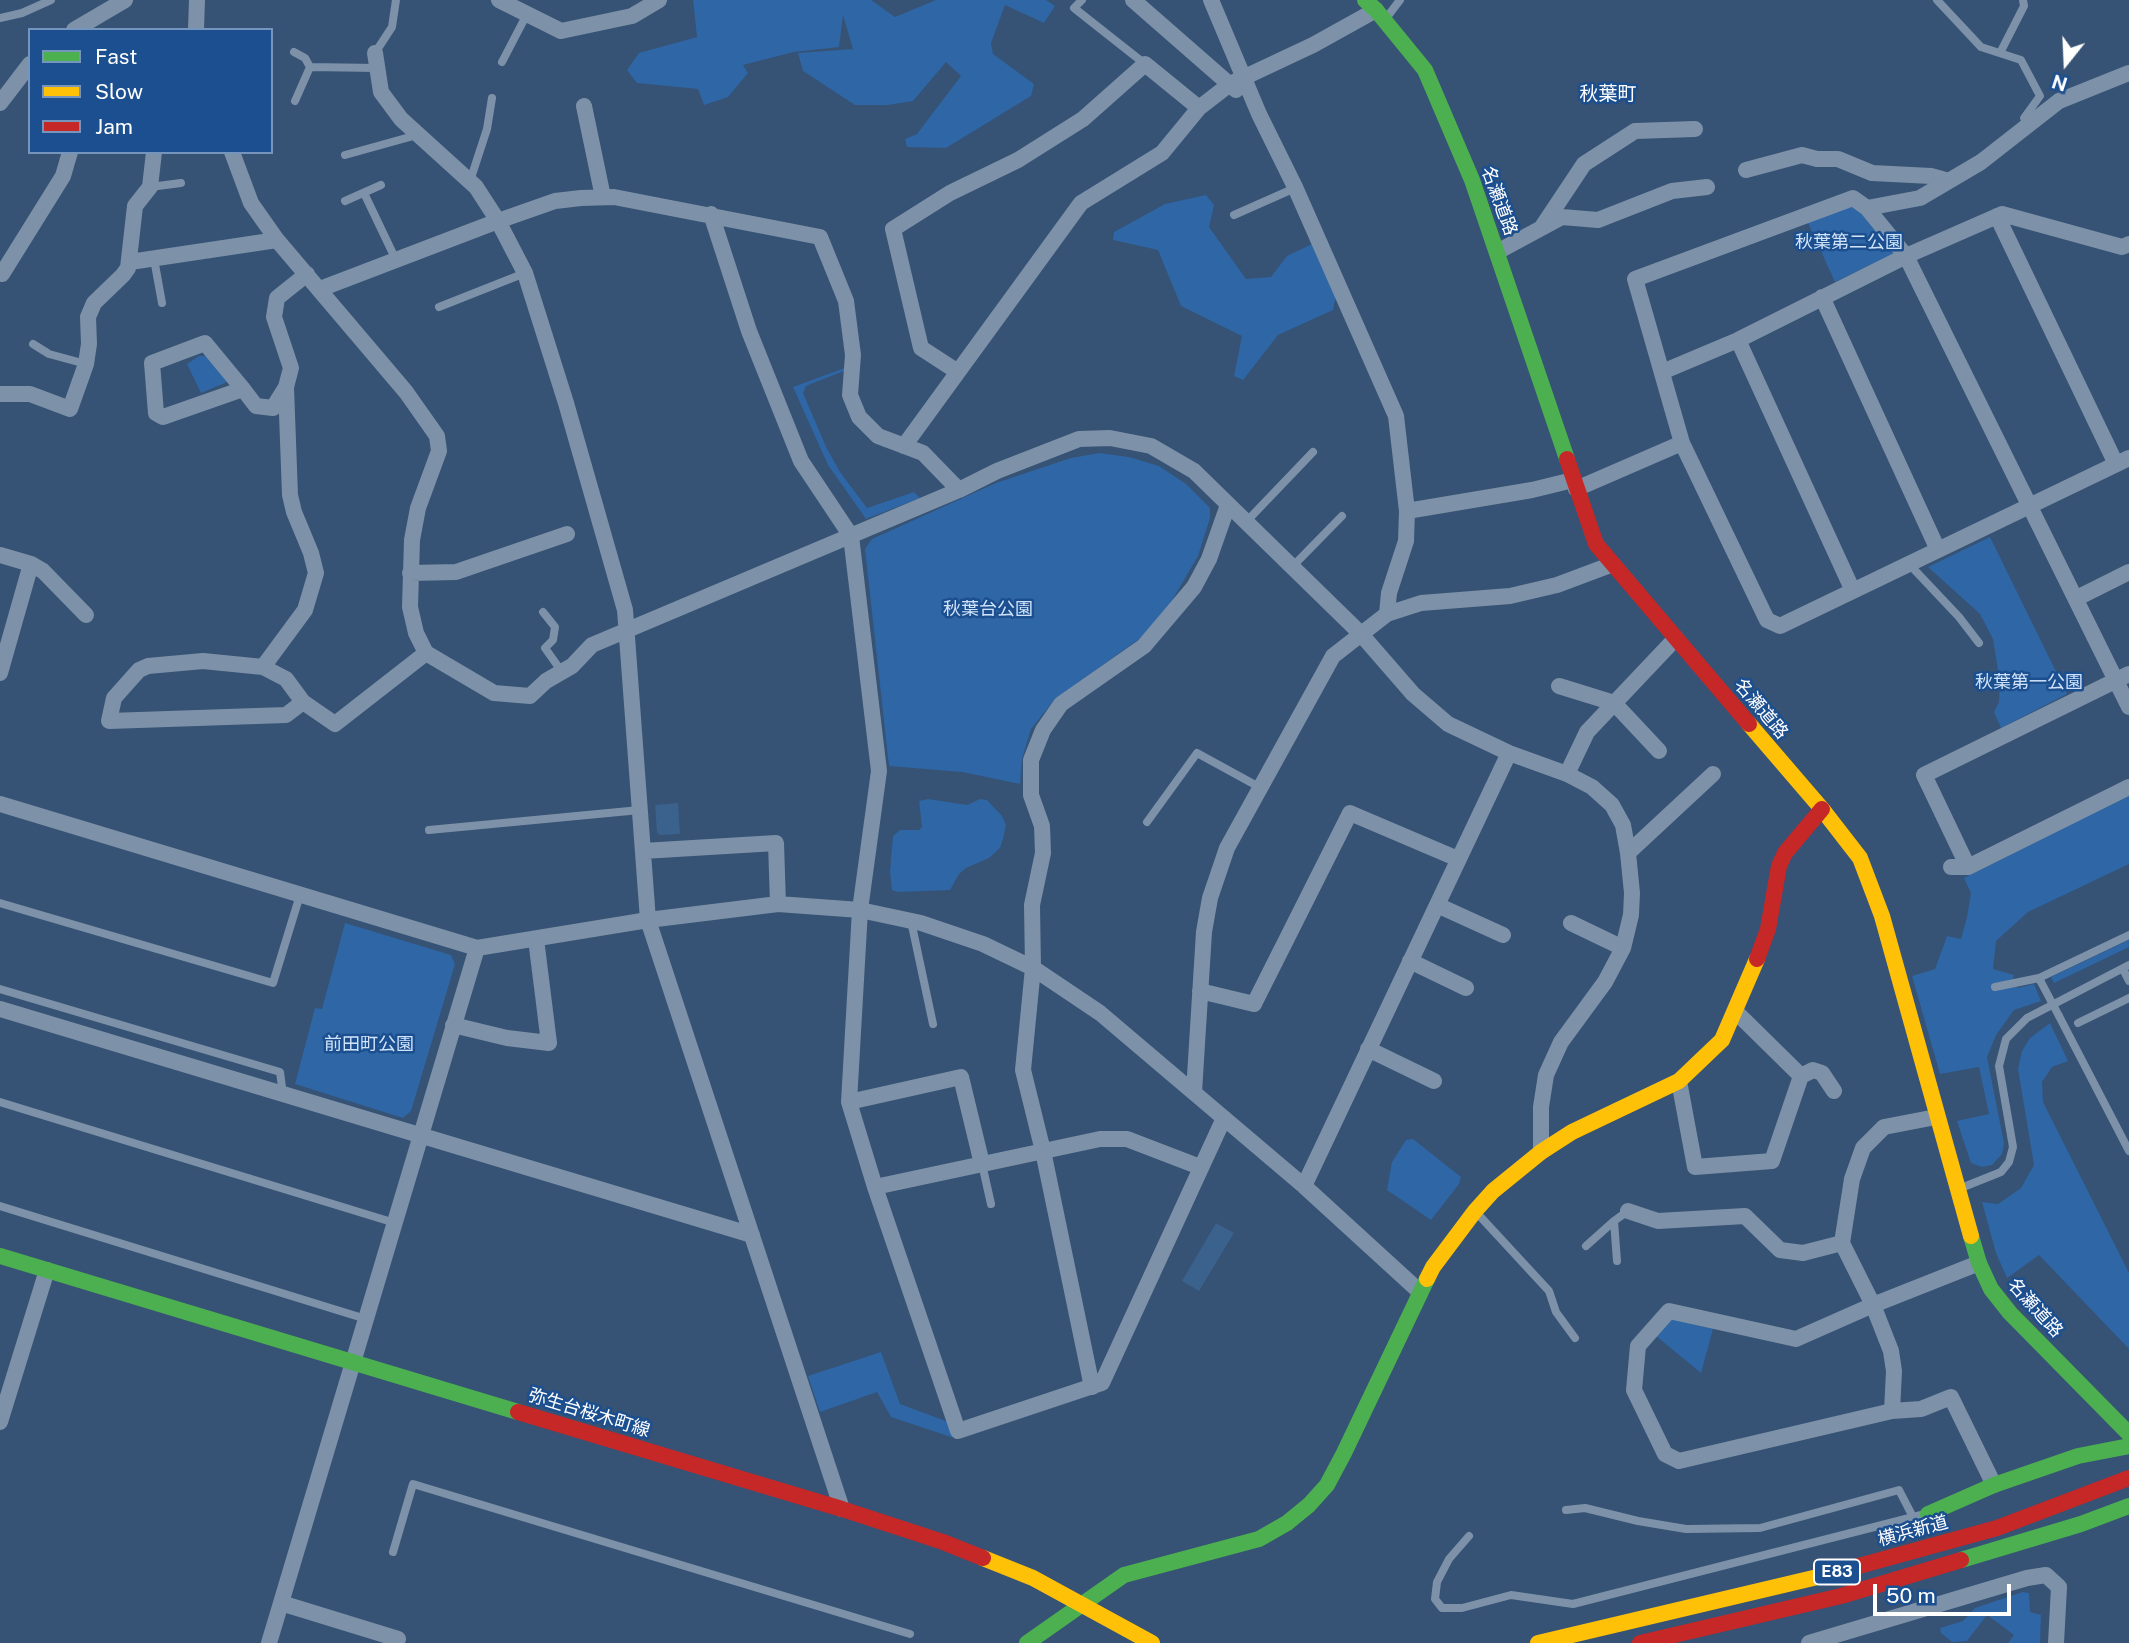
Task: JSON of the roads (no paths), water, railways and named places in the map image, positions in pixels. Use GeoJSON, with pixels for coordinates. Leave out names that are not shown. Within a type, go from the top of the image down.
{"type":"FeatureCollection","features":[{"type":"Feature","properties":{"kind":"main road","name":"名瀬道路"},"geometry":{"type":"LineString","coordinates":[[1375,10],[1425,70],[1472,180],[1596,544],[1822,809],[1860,858],[1882,916],[1936,1117],[1979,1263],[1991,1289],[2010,1313],[2129,1434]]}},
{"type":"Feature","properties":{"kind":"main road"},"geometry":{"type":"LineString","coordinates":[[1027,1643],[1124,1575],[1259,1539],[1287,1523],[1309,1504],[1327,1485],[1344,1453],[1433,1267],[1475,1211],[1493,1191],[1541,1152],[1572,1132],[1679,1081],[1722,1040],[1765,938],[1779,866],[1785,853],[1822,809]]}},
{"type":"Feature","properties":{"kind":"main road","name":"弥生台桜木町線"},"geometry":{"type":"LineString","coordinates":[[0,1256],[842,1509],[943,1542],[1033,1578],[1152,1643]]}},
{"type":"Feature","properties":{"kind":"main road"},"geometry":{"type":"LineString","coordinates":[[1921,1515],[1994,1485],[2078,1456],[2129,1446]]}},
{"type":"Feature","properties":{"kind":"main road","name":"横浜新道"},"geometry":{"type":"LineString","coordinates":[[1538,1643],[1815,1578],[1984,1532],[2129,1478]]}},
{"type":"Feature","properties":{"kind":"main road","name":"E83"},"geometry":{"type":"LineString","coordinates":[[1640,1643],[1840,1596],[2081,1524],[2129,1506]]}},
{"type":"Feature","properties":{"kind":"street"},"geometry":{"type":"LineString","coordinates":[[77,28],[125,0]]}},
{"type":"Feature","properties":{"kind":"street"},"geometry":{"type":"LineString","coordinates":[[196,28],[197,0]]}},
{"type":"Feature","properties":{"kind":"street"},"geometry":{"type":"LineString","coordinates":[[499,0],[561,31],[632,16],[659,0]]}},
{"type":"Feature","properties":{"kind":"street"},"geometry":{"type":"LineString","coordinates":[[1133,0],[1238,81]]}},
{"type":"Feature","properties":{"kind":"street"},"geometry":{"type":"LineString","coordinates":[[1211,0],[1238,81],[1259,114],[1295,187],[1396,416],[1407,511],[1406,541],[1389,593],[1387,614]]}},
{"type":"Feature","properties":{"kind":"street"},"geometry":{"type":"LineString","coordinates":[[904,446],[1082,203],[1163,153],[1199,108],[1238,81],[1314,45],[1375,10]]}},
{"type":"Feature","properties":{"kind":"street"},"geometry":{"type":"LineString","coordinates":[[376,60],[382,92],[401,119],[476,187],[498,221],[525,273],[566,403],[625,610],[648,920],[842,1509]]}},
{"type":"Feature","properties":{"kind":"street"},"geometry":{"type":"LineString","coordinates":[[958,372],[921,348],[893,229],[950,193],[1018,160],[1083,119],[1145,64],[1199,108]]}},
{"type":"Feature","properties":{"kind":"street"},"geometry":{"type":"LineString","coordinates":[[0,103],[28,67]]}},
{"type":"Feature","properties":{"kind":"street"},"geometry":{"type":"LineString","coordinates":[[1867,208],[1920,198],[1980,162],[2059,101],[2129,73]]}},
{"type":"Feature","properties":{"kind":"street"},"geometry":{"type":"LineString","coordinates":[[583,106],[603,197]]}},
{"type":"Feature","properties":{"kind":"street"},"geometry":{"type":"LineString","coordinates":[[1540,231],[1584,164],[1635,131],[1695,130]]}},
{"type":"Feature","properties":{"kind":"street"},"geometry":{"type":"LineString","coordinates":[[2,274],[63,176],[69,154]]}},
{"type":"Feature","properties":{"kind":"street"},"geometry":{"type":"LineString","coordinates":[[0,394],[30,394],[70,408],[86,364],[89,344],[88,317],[94,303],[123,275],[130,262],[135,206],[150,187],[154,154]]}},
{"type":"Feature","properties":{"kind":"street"},"geometry":{"type":"LineString","coordinates":[[233,154],[251,203],[277,240],[406,392],[437,436],[439,451],[418,508],[412,540],[410,607],[416,633],[426,653],[494,693],[530,696],[546,681],[572,666],[592,645],[959,490],[997,471],[1079,439],[1110,438],[1152,446],[1194,471],[1360,633],[1413,694],[1448,724],[1509,753],[1567,774],[1592,787],[1612,805],[1623,825],[1632,894],[1623,948],[1605,982],[1561,1042],[1546,1075],[1541,1107],[1541,1152]]}},
{"type":"Feature","properties":{"kind":"street"},"geometry":{"type":"LineString","coordinates":[[1746,170],[1802,155],[1817,159],[1838,159],[1872,173],[1931,176],[1949,181]]}},
{"type":"Feature","properties":{"kind":"street"},"geometry":{"type":"LineString","coordinates":[[1497,252],[1563,218],[1598,220],[1672,191],[1707,187]]}},
{"type":"Feature","properties":{"kind":"street"},"geometry":{"type":"LineString","coordinates":[[320,289],[555,201],[603,197],[711,214],[820,237],[846,301],[853,355],[850,396],[859,417],[878,436],[923,453],[959,490]]}},
{"type":"Feature","properties":{"kind":"street"},"geometry":{"type":"LineString","coordinates":[[1997,216],[2122,461],[2030,506],[1780,626],[1767,620],[1682,443],[1635,279],[1853,198],[1867,208],[1906,256],[2030,506],[2077,598],[2123,677],[2129,706]]}},
{"type":"Feature","properties":{"kind":"street"},"geometry":{"type":"LineString","coordinates":[[711,214],[749,331],[801,461],[851,536],[879,771],[860,910],[849,1102],[958,1431],[1102,1383],[1224,1118]]}},
{"type":"Feature","properties":{"kind":"street"},"geometry":{"type":"LineString","coordinates":[[1662,372],[1738,340],[1906,256],[2002,214],[2125,246],[2129,262]]}},
{"type":"Feature","properties":{"kind":"street"},"geometry":{"type":"LineString","coordinates":[[130,262],[277,240]]}},
{"type":"Feature","properties":{"kind":"street"},"geometry":{"type":"LineString","coordinates":[[263,667],[305,610],[316,573],[290,495],[286,387],[290,368],[274,317],[276,298],[307,274]]}},
{"type":"Feature","properties":{"kind":"street"},"geometry":{"type":"LineString","coordinates":[[1822,297],[1938,550]]}},
{"type":"Feature","properties":{"kind":"street"},"geometry":{"type":"LineString","coordinates":[[1738,340],[1853,591]]}},
{"type":"Feature","properties":{"kind":"street"},"geometry":{"type":"LineString","coordinates":[[243,389],[163,417],[156,412],[152,363],[205,343],[243,389],[256,406],[272,408],[286,387]]}},
{"type":"Feature","properties":{"kind":"street"},"geometry":{"type":"LineString","coordinates":[[1407,511],[1574,484],[1682,443]]}},
{"type":"Feature","properties":{"kind":"street"},"geometry":{"type":"LineString","coordinates":[[1092,1387],[1043,1151],[1023,1070],[1033,968],[1032,905],[1043,853],[1042,826],[1031,795],[1031,760],[1043,730],[1061,704],[1144,646],[1194,587],[1209,559],[1228,505]]}},
{"type":"Feature","properties":{"kind":"street"},"geometry":{"type":"LineString","coordinates":[[410,573],[456,572],[567,534]]}},
{"type":"Feature","properties":{"kind":"street"},"geometry":{"type":"LineString","coordinates":[[0,555],[31,564],[43,571],[86,615]]}},
{"type":"Feature","properties":{"kind":"street"},"geometry":{"type":"LineString","coordinates":[[0,673],[31,564]]}},
{"type":"Feature","properties":{"kind":"street"},"geometry":{"type":"LineString","coordinates":[[1194,1092],[1204,932],[1210,898],[1227,848],[1333,656],[1387,614],[1421,603],[1510,596],[1557,585],[1613,564]]}},
{"type":"Feature","properties":{"kind":"street"},"geometry":{"type":"LineString","coordinates":[[2077,598],[2129,572]]}},
{"type":"Feature","properties":{"kind":"street"},"geometry":{"type":"LineString","coordinates":[[1567,774],[1587,732],[1676,638]]}},
{"type":"Feature","properties":{"kind":"street"},"geometry":{"type":"LineString","coordinates":[[303,702],[286,715],[109,721],[114,698],[139,670],[148,666],[203,661],[263,667],[286,679],[303,702],[335,724],[426,653]]}},
{"type":"Feature","properties":{"kind":"street"},"geometry":{"type":"LineString","coordinates":[[1968,867],[1924,775],[2123,677]]}},
{"type":"Feature","properties":{"kind":"street"},"geometry":{"type":"LineString","coordinates":[[1559,686],[1614,703],[1659,751]]}},
{"type":"Feature","properties":{"kind":"street"},"geometry":{"type":"LineString","coordinates":[[1304,1186],[1509,753]]}},
{"type":"Feature","properties":{"kind":"street"},"geometry":{"type":"LineString","coordinates":[[1628,853],[1713,774]]}},
{"type":"Feature","properties":{"kind":"street"},"geometry":{"type":"LineString","coordinates":[[1951,867],[1968,867],[2129,787]]}},
{"type":"Feature","properties":{"kind":"street"},"geometry":{"type":"LineString","coordinates":[[0,804],[477,948],[648,920],[778,904],[860,910],[911,921],[983,944],[1033,968],[1100,1013],[1304,1186],[1420,1292]]}},
{"type":"Feature","properties":{"kind":"street"},"geometry":{"type":"LineString","coordinates":[[1200,991],[1254,1004],[1350,813],[1458,859]]}},
{"type":"Feature","properties":{"kind":"street"},"geometry":{"type":"LineString","coordinates":[[643,851],[776,843],[778,904]]}},
{"type":"Feature","properties":{"kind":"street"},"geometry":{"type":"LineString","coordinates":[[1862,865],[1880,865]]}},
{"type":"Feature","properties":{"kind":"street"},"geometry":{"type":"LineString","coordinates":[[1437,905],[1503,935]]}},
{"type":"Feature","properties":{"kind":"street"},"geometry":{"type":"LineString","coordinates":[[1571,923],[1623,948]]}},
{"type":"Feature","properties":{"kind":"street"},"geometry":{"type":"LineString","coordinates":[[453,1026],[507,1038],[549,1043],[536,939]]}},
{"type":"Feature","properties":{"kind":"street"},"geometry":{"type":"LineString","coordinates":[[269,1643],[477,948]]}},
{"type":"Feature","properties":{"kind":"street"},"geometry":{"type":"LineString","coordinates":[[1410,961],[1466,988]]}},
{"type":"Feature","properties":{"kind":"street"},"geometry":{"type":"LineString","coordinates":[[0,1009],[752,1235]]}},
{"type":"Feature","properties":{"kind":"street"},"geometry":{"type":"LineString","coordinates":[[1735,1011],[1801,1076]]}},
{"type":"Feature","properties":{"kind":"street"},"geometry":{"type":"LineString","coordinates":[[1368,1049],[1434,1081]]}},
{"type":"Feature","properties":{"kind":"street"},"geometry":{"type":"LineString","coordinates":[[1679,1081],[1695,1167],[1772,1161],[1801,1076],[1813,1070],[1822,1073],[1834,1091]]}},
{"type":"Feature","properties":{"kind":"street"},"geometry":{"type":"LineString","coordinates":[[849,1102],[961,1077],[982,1164]]}},
{"type":"Feature","properties":{"kind":"street"},"geometry":{"type":"LineString","coordinates":[[1892,1411],[1894,1371],[1891,1351],[1842,1243],[1853,1179],[1863,1148],[1884,1127],[1936,1117]]}},
{"type":"Feature","properties":{"kind":"street"},"geometry":{"type":"LineString","coordinates":[[875,1187],[1100,1139],[1127,1139],[1200,1167]]}},
{"type":"Feature","properties":{"kind":"street"},"geometry":{"type":"LineString","coordinates":[[1628,1211],[1658,1221],[1745,1216],[1780,1250],[1803,1253],[1842,1243]]}},
{"type":"Feature","properties":{"kind":"street"},"geometry":{"type":"LineString","coordinates":[[1979,1263],[1872,1305],[1796,1339],[1669,1311],[1638,1346],[1634,1390],[1665,1454],[1679,1461],[1892,1411],[1921,1409],[1951,1397],[1994,1485]]}},
{"type":"Feature","properties":{"kind":"street"},"geometry":{"type":"LineString","coordinates":[[0,1422],[47,1270]]}},
{"type":"Feature","properties":{"kind":"street"},"geometry":{"type":"LineString","coordinates":[[1809,1643],[2027,1577],[2046,1575],[2059,1587],[2056,1643]]}},
{"type":"Feature","properties":{"kind":"street"},"geometry":{"type":"LineString","coordinates":[[281,1603],[398,1639]]}},
{"type":"Feature","properties":{"kind":"lane"},"geometry":{"type":"LineString","coordinates":[[0,19],[51,0]]}},
{"type":"Feature","properties":{"kind":"lane"},"geometry":{"type":"LineString","coordinates":[[310,67],[376,60],[392,27],[396,0]]}},
{"type":"Feature","properties":{"kind":"lane"},"geometry":{"type":"LineString","coordinates":[[1082,0],[1074,8],[1145,64]]}},
{"type":"Feature","properties":{"kind":"lane"},"geometry":{"type":"LineString","coordinates":[[1375,10],[1400,0]]}},
{"type":"Feature","properties":{"kind":"lane"},"geometry":{"type":"LineString","coordinates":[[1937,0],[1981,47],[2021,60],[2040,96],[2024,118],[2028,127]]}},
{"type":"Feature","properties":{"kind":"lane"},"geometry":{"type":"LineString","coordinates":[[2000,53],[2024,6],[2023,0]]}},
{"type":"Feature","properties":{"kind":"lane"},"geometry":{"type":"LineString","coordinates":[[502,62],[527,14]]}},
{"type":"Feature","properties":{"kind":"lane"},"geometry":{"type":"LineString","coordinates":[[295,52],[305,58],[310,67]]}},
{"type":"Feature","properties":{"kind":"lane"},"geometry":{"type":"LineString","coordinates":[[295,101],[310,67]]}},
{"type":"Feature","properties":{"kind":"lane"},"geometry":{"type":"LineString","coordinates":[[470,181],[487,128],[492,98]]}},
{"type":"Feature","properties":{"kind":"lane"},"geometry":{"type":"LineString","coordinates":[[345,155],[418,135]]}},
{"type":"Feature","properties":{"kind":"lane"},"geometry":{"type":"LineString","coordinates":[[150,187],[181,183]]}},
{"type":"Feature","properties":{"kind":"lane"},"geometry":{"type":"LineString","coordinates":[[345,201],[381,185]]}},
{"type":"Feature","properties":{"kind":"lane"},"geometry":{"type":"LineString","coordinates":[[1234,215],[1295,187]]}},
{"type":"Feature","properties":{"kind":"lane"},"geometry":{"type":"LineString","coordinates":[[364,193],[396,260]]}},
{"type":"Feature","properties":{"kind":"lane"},"geometry":{"type":"LineString","coordinates":[[154,259],[162,303]]}},
{"type":"Feature","properties":{"kind":"lane"},"geometry":{"type":"LineString","coordinates":[[439,307],[525,273]]}},
{"type":"Feature","properties":{"kind":"lane"},"geometry":{"type":"LineString","coordinates":[[33,344],[49,354],[86,364]]}},
{"type":"Feature","properties":{"kind":"lane"},"geometry":{"type":"LineString","coordinates":[[1246,522],[1313,452]]}},
{"type":"Feature","properties":{"kind":"lane"},"geometry":{"type":"LineString","coordinates":[[1292,567],[1342,516]]}},
{"type":"Feature","properties":{"kind":"lane"},"geometry":{"type":"LineString","coordinates":[[1909,564],[1959,617],[1979,643]]}},
{"type":"Feature","properties":{"kind":"lane"},"geometry":{"type":"LineString","coordinates":[[543,611],[555,628],[553,640],[545,648],[562,672]]}},
{"type":"Feature","properties":{"kind":"lane"},"geometry":{"type":"LineString","coordinates":[[1147,822],[1197,753],[1261,788]]}},
{"type":"Feature","properties":{"kind":"lane"},"geometry":{"type":"LineString","coordinates":[[429,830],[640,810]]}},
{"type":"Feature","properties":{"kind":"lane"},"geometry":{"type":"LineString","coordinates":[[0,903],[273,983],[300,895]]}},
{"type":"Feature","properties":{"kind":"lane"},"geometry":{"type":"LineString","coordinates":[[911,921],[933,1024]]}},
{"type":"Feature","properties":{"kind":"lane"},"geometry":{"type":"LineString","coordinates":[[1995,987],[2040,980],[2129,935]]}},
{"type":"Feature","properties":{"kind":"lane"},"geometry":{"type":"LineString","coordinates":[[1958,1189],[2001,1172],[2009,1162],[2013,1147],[1999,1066],[2006,1040],[2027,1018],[2126,967],[2129,981]]}},
{"type":"Feature","properties":{"kind":"lane"},"geometry":{"type":"LineString","coordinates":[[2040,980],[2129,1151]]}},
{"type":"Feature","properties":{"kind":"lane"},"geometry":{"type":"LineString","coordinates":[[0,989],[280,1072],[284,1095]]}},
{"type":"Feature","properties":{"kind":"lane"},"geometry":{"type":"LineString","coordinates":[[2078,1023],[2129,998]]}},
{"type":"Feature","properties":{"kind":"lane"},"geometry":{"type":"LineString","coordinates":[[0,1102],[395,1223]]}},
{"type":"Feature","properties":{"kind":"lane"},"geometry":{"type":"LineString","coordinates":[[982,1164],[991,1204]]}},
{"type":"Feature","properties":{"kind":"lane"},"geometry":{"type":"LineString","coordinates":[[0,1206],[366,1318]]}},
{"type":"Feature","properties":{"kind":"lane"},"geometry":{"type":"LineString","coordinates":[[1475,1211],[1549,1291],[1556,1312],[1575,1338]]}},
{"type":"Feature","properties":{"kind":"lane"},"geometry":{"type":"LineString","coordinates":[[1586,1246],[1628,1211]]}},
{"type":"Feature","properties":{"kind":"lane"},"geometry":{"type":"LineString","coordinates":[[1614,1221],[1617,1261]]}},
{"type":"Feature","properties":{"kind":"lane"},"geometry":{"type":"LineString","coordinates":[[393,1552],[413,1484],[910,1634]]}},
{"type":"Feature","properties":{"kind":"lane"},"geometry":{"type":"LineString","coordinates":[[1469,1536],[1449,1559],[1437,1582],[1435,1600],[1442,1608],[1462,1608],[1511,1595],[1573,1604],[1921,1515],[1899,1490],[1760,1528],[1686,1529],[1586,1508],[1566,1510]]}},
{"type":"Feature","properties":{"kind":"district","name":"秋葉町"},"geometry":{"type":"Point","coordinates":[1608,94]}},
{"type":"Feature","properties":{"kind":"park label","name":"秋葉第二公園"},"geometry":{"type":"Point","coordinates":[1849,242]}},
{"type":"Feature","properties":{"kind":"park label","name":"秋葉台公園"},"geometry":{"type":"Point","coordinates":[988,609]}},
{"type":"Feature","properties":{"kind":"park label","name":"秋葉第一公園"},"geometry":{"type":"Point","coordinates":[2029,682]}},
{"type":"Feature","properties":{"kind":"park label","name":"前田町公園"},"geometry":{"type":"Point","coordinates":[369,1044]}}]}
